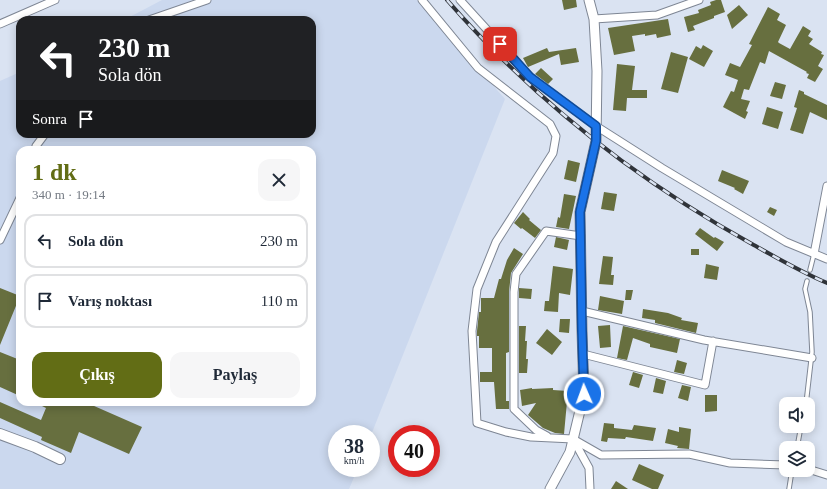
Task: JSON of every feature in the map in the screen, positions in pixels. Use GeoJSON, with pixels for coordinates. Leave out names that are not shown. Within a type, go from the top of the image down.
{"type":"FeatureCollection","features":[{"type":"Feature","properties":{"kind":"main road"},"geometry":{"type":"LineString","coordinates":[[0,434],[35,447],[60,459]]}},
{"type":"Feature","properties":{"kind":"street"},"geometry":{"type":"LineString","coordinates":[[18,16],[55,0]]}},
{"type":"Feature","properties":{"kind":"street"},"geometry":{"type":"LineString","coordinates":[[161,16],[207,0]]}},
{"type":"Feature","properties":{"kind":"street"},"geometry":{"type":"LineString","coordinates":[[422,0],[478,68],[550,124],[556,136],[553,153],[496,242],[477,289],[472,331],[477,424],[506,432],[531,436],[573,439],[601,455],[689,454],[730,463],[779,465]]}},
{"type":"Feature","properties":{"kind":"street"},"geometry":{"type":"LineString","coordinates":[[460,0],[530,77],[596,126],[662,168],[786,242],[827,258]]}},
{"type":"Feature","properties":{"kind":"street"},"geometry":{"type":"LineString","coordinates":[[550,489],[570,452],[584,394],[580,212],[596,141],[597,71],[594,19],[589,0]]}},
{"type":"Feature","properties":{"kind":"street"},"geometry":{"type":"LineString","coordinates":[[594,19],[657,15],[699,0]]}},
{"type":"Feature","properties":{"kind":"street"},"geometry":{"type":"LineString","coordinates":[[0,24],[16,17]]}},
{"type":"Feature","properties":{"kind":"street"},"geometry":{"type":"LineString","coordinates":[[814,254],[827,186]]}},
{"type":"Feature","properties":{"kind":"street"},"geometry":{"type":"LineString","coordinates":[[0,240],[16,206]]}},
{"type":"Feature","properties":{"kind":"street"},"geometry":{"type":"LineString","coordinates":[[549,437],[536,430],[514,409],[514,292],[516,274],[546,231],[581,236]]}},
{"type":"Feature","properties":{"kind":"street"},"geometry":{"type":"LineString","coordinates":[[582,311],[713,341],[812,358]]}},
{"type":"Feature","properties":{"kind":"street"},"geometry":{"type":"LineString","coordinates":[[583,354],[705,385],[713,341]]}},
{"type":"Feature","properties":{"kind":"street"},"geometry":{"type":"LineString","coordinates":[[573,439],[589,468],[590,489]]}},
{"type":"Feature","properties":{"kind":"street"},"geometry":{"type":"LineString","coordinates":[[815,471],[827,475]]}},
{"type":"Feature","properties":{"kind":"lane"},"geometry":{"type":"LineString","coordinates":[[810,270],[814,254]]}},
{"type":"Feature","properties":{"kind":"lane"},"geometry":{"type":"LineString","coordinates":[[807,281],[805,289],[810,312],[812,358],[807,397]]}},
{"type":"Feature","properties":{"kind":"lane"},"geometry":{"type":"LineString","coordinates":[[788,489],[791,477]]}},
{"type":"Feature","properties":{"kind":"shaded area"},"geometry":{"type":"Polygon","coordinates":[[[162,0],[417,0],[505,99],[375,425],[328,425],[328,477],[354,477],[349,489],[0,489],[0,81],[16,74],[16,138],[316,138],[316,16],[132,16],[162,0]]]}},
{"type":"Feature","properties":{"kind":"building"},"geometry":{"type":"Polygon","coordinates":[[[562,0],[576,0],[577,7],[564,10],[562,0]]]}},
{"type":"Feature","properties":{"kind":"building"},"geometry":{"type":"Polygon","coordinates":[[[721,0],[725,12],[693,26],[695,30],[688,32],[684,17],[699,13],[698,10],[711,5],[710,2],[721,0]]]}},
{"type":"Feature","properties":{"kind":"building"},"geometry":{"type":"Polygon","coordinates":[[[739,5],[748,15],[732,29],[727,15],[739,5]]]}},
{"type":"Feature","properties":{"kind":"building"},"geometry":{"type":"Polygon","coordinates":[[[768,7],[780,14],[777,20],[786,25],[778,42],[779,43],[790,49],[803,26],[811,31],[808,36],[813,39],[809,44],[822,52],[821,54],[824,55],[818,66],[823,69],[815,82],[807,78],[809,74],[806,73],[807,72],[769,51],[765,64],[760,62],[749,90],[744,89],[741,99],[750,101],[745,119],[723,107],[731,91],[734,92],[738,80],[725,75],[730,63],[740,67],[752,45],[749,44],[768,7]]]}},
{"type":"Feature","properties":{"kind":"building"},"geometry":{"type":"Polygon","coordinates":[[[668,19],[671,35],[657,38],[656,34],[632,36],[635,51],[614,55],[608,28],[668,19]]]}},
{"type":"Feature","properties":{"kind":"building"},"geometry":{"type":"Polygon","coordinates":[[[703,45],[713,51],[704,67],[689,59],[696,46],[701,49],[703,45]]]}},
{"type":"Feature","properties":{"kind":"building"},"geometry":{"type":"Polygon","coordinates":[[[547,48],[549,52],[576,48],[579,62],[561,65],[559,54],[528,67],[523,58],[547,48]]]}},
{"type":"Feature","properties":{"kind":"building"},"geometry":{"type":"Polygon","coordinates":[[[671,52],[688,57],[678,93],[661,89],[671,52]]]}},
{"type":"Feature","properties":{"kind":"building"},"geometry":{"type":"Polygon","coordinates":[[[617,64],[635,66],[632,90],[647,90],[647,98],[627,98],[626,111],[613,110],[617,64]]]}},
{"type":"Feature","properties":{"kind":"building"},"geometry":{"type":"Polygon","coordinates":[[[541,68],[553,79],[548,84],[535,74],[541,68]]]}},
{"type":"Feature","properties":{"kind":"building"},"geometry":{"type":"Polygon","coordinates":[[[775,82],[786,85],[782,99],[770,96],[775,82]]]}},
{"type":"Feature","properties":{"kind":"building"},"geometry":{"type":"Polygon","coordinates":[[[799,90],[827,105],[827,120],[810,112],[803,134],[790,130],[797,108],[794,107],[799,90]]]}},
{"type":"Feature","properties":{"kind":"building"},"geometry":{"type":"Polygon","coordinates":[[[767,107],[783,112],[778,129],[762,124],[767,107]]]}},
{"type":"Feature","properties":{"kind":"building"},"geometry":{"type":"Polygon","coordinates":[[[568,160],[580,163],[576,182],[564,179],[568,160]]]}},
{"type":"Feature","properties":{"kind":"building"},"geometry":{"type":"Polygon","coordinates":[[[722,170],[749,181],[743,194],[734,189],[735,188],[718,181],[722,170]]]}},
{"type":"Feature","properties":{"kind":"building"},"geometry":{"type":"Polygon","coordinates":[[[604,192],[617,194],[614,211],[601,209],[604,192]]]}},
{"type":"Feature","properties":{"kind":"building"},"geometry":{"type":"Polygon","coordinates":[[[564,194],[576,196],[569,229],[556,227],[558,217],[560,218],[564,194]]]}},
{"type":"Feature","properties":{"kind":"building"},"geometry":{"type":"Polygon","coordinates":[[[770,207],[777,210],[774,216],[767,212],[770,207]]]}},
{"type":"Feature","properties":{"kind":"building"},"geometry":{"type":"Polygon","coordinates":[[[523,212],[530,219],[529,220],[541,230],[535,238],[514,223],[523,212]]]}},
{"type":"Feature","properties":{"kind":"building"},"geometry":{"type":"Polygon","coordinates":[[[700,228],[714,238],[715,237],[724,242],[717,251],[695,234],[700,228]]]}},
{"type":"Feature","properties":{"kind":"building"},"geometry":{"type":"Polygon","coordinates":[[[556,237],[569,240],[567,250],[554,247],[556,237]]]}},
{"type":"Feature","properties":{"kind":"building"},"geometry":{"type":"Polygon","coordinates":[[[514,248],[523,254],[511,273],[509,292],[509,352],[506,353],[506,401],[509,401],[509,409],[496,409],[494,382],[480,382],[480,372],[492,372],[492,348],[479,348],[479,336],[477,336],[477,331],[479,312],[481,312],[481,298],[494,298],[499,279],[501,279],[507,260],[514,248]]]}},
{"type":"Feature","properties":{"kind":"building"},"geometry":{"type":"Polygon","coordinates":[[[691,249],[699,249],[699,255],[691,255],[691,249]]]}},
{"type":"Feature","properties":{"kind":"building"},"geometry":{"type":"Polygon","coordinates":[[[603,256],[613,257],[611,275],[614,275],[613,285],[599,284],[603,256]]]}},
{"type":"Feature","properties":{"kind":"building"},"geometry":{"type":"Polygon","coordinates":[[[706,264],[719,267],[717,280],[704,278],[706,264]]]}},
{"type":"Feature","properties":{"kind":"building"},"geometry":{"type":"Polygon","coordinates":[[[553,266],[573,269],[570,295],[559,293],[558,312],[544,311],[545,301],[549,301],[553,266]]]}},
{"type":"Feature","properties":{"kind":"building"},"geometry":{"type":"Polygon","coordinates":[[[0,288],[16,294],[16,306],[0,345],[0,288]]]}},
{"type":"Feature","properties":{"kind":"building"},"geometry":{"type":"Polygon","coordinates":[[[519,288],[532,289],[531,299],[519,298],[519,288]]]}},
{"type":"Feature","properties":{"kind":"building"},"geometry":{"type":"Polygon","coordinates":[[[626,290],[633,290],[631,300],[625,300],[626,290]]]}},
{"type":"Feature","properties":{"kind":"building"},"geometry":{"type":"Polygon","coordinates":[[[600,296],[624,301],[622,314],[598,310],[600,296]]]}},
{"type":"Feature","properties":{"kind":"building"},"geometry":{"type":"Polygon","coordinates":[[[643,309],[668,313],[682,318],[681,320],[698,323],[696,333],[655,323],[655,320],[642,318],[643,309]]]}},
{"type":"Feature","properties":{"kind":"building"},"geometry":{"type":"Polygon","coordinates":[[[560,319],[570,319],[569,333],[559,332],[560,319]]]}},
{"type":"Feature","properties":{"kind":"building"},"geometry":{"type":"Polygon","coordinates":[[[610,325],[611,347],[600,348],[598,326],[610,325]]]}},
{"type":"Feature","properties":{"kind":"building"},"geometry":{"type":"Polygon","coordinates":[[[519,326],[526,326],[525,341],[527,341],[527,373],[519,373],[519,326]]]}},
{"type":"Feature","properties":{"kind":"building"},"geometry":{"type":"Polygon","coordinates":[[[623,326],[680,339],[677,353],[650,347],[650,344],[633,338],[627,360],[617,358],[623,326]]]}},
{"type":"Feature","properties":{"kind":"building"},"geometry":{"type":"Polygon","coordinates":[[[547,329],[562,342],[552,355],[536,343],[547,329]]]}},
{"type":"Feature","properties":{"kind":"building"},"geometry":{"type":"Polygon","coordinates":[[[0,352],[16,358],[16,394],[0,387],[0,352]]]}},
{"type":"Feature","properties":{"kind":"building"},"geometry":{"type":"Polygon","coordinates":[[[677,360],[687,363],[684,374],[674,372],[677,360]]]}},
{"type":"Feature","properties":{"kind":"building"},"geometry":{"type":"Polygon","coordinates":[[[633,372],[643,375],[639,388],[629,385],[633,372]]]}},
{"type":"Feature","properties":{"kind":"building"},"geometry":{"type":"Polygon","coordinates":[[[656,378],[666,381],[663,394],[653,392],[656,378]]]}},
{"type":"Feature","properties":{"kind":"building"},"geometry":{"type":"Polygon","coordinates":[[[682,385],[691,387],[688,401],[678,398],[682,385]]]}},
{"type":"Feature","properties":{"kind":"building"},"geometry":{"type":"Polygon","coordinates":[[[532,388],[553,388],[553,390],[568,391],[564,434],[555,433],[543,428],[528,415],[536,403],[522,406],[520,390],[532,388]]]}},
{"type":"Feature","properties":{"kind":"building"},"geometry":{"type":"Polygon","coordinates":[[[705,395],[717,395],[717,411],[705,412],[705,395]]]}},
{"type":"Feature","properties":{"kind":"building"},"geometry":{"type":"Polygon","coordinates":[[[0,402],[41,420],[46,408],[42,406],[94,406],[142,427],[129,454],[79,432],[71,453],[41,440],[42,437],[0,418],[0,402]]]}},
{"type":"Feature","properties":{"kind":"building"},"geometry":{"type":"Polygon","coordinates":[[[604,423],[614,424],[614,428],[632,430],[634,425],[656,428],[653,441],[626,437],[625,439],[608,438],[607,442],[601,441],[604,423]]]}},
{"type":"Feature","properties":{"kind":"building"},"geometry":{"type":"Polygon","coordinates":[[[679,427],[691,429],[689,449],[677,448],[678,446],[665,443],[668,429],[679,432],[679,427]]]}},
{"type":"Feature","properties":{"kind":"building"},"geometry":{"type":"Polygon","coordinates":[[[639,464],[664,475],[658,489],[652,489],[632,480],[639,464]]]}},
{"type":"Feature","properties":{"kind":"building"},"geometry":{"type":"Polygon","coordinates":[[[616,481],[628,489],[611,489],[616,481]]]}},
{"type":"Feature","properties":{"kind":"railway"},"geometry":{"type":"LineString","coordinates":[[447,0],[515,71],[589,136],[668,193],[710,219],[789,265],[827,283]]}},
{"type":"Feature","properties":{"kind":"route"},"geometry":{"type":"LineString","coordinates":[[500,44],[530,77],[596,126],[596,141],[580,212],[584,394]]}}]}
